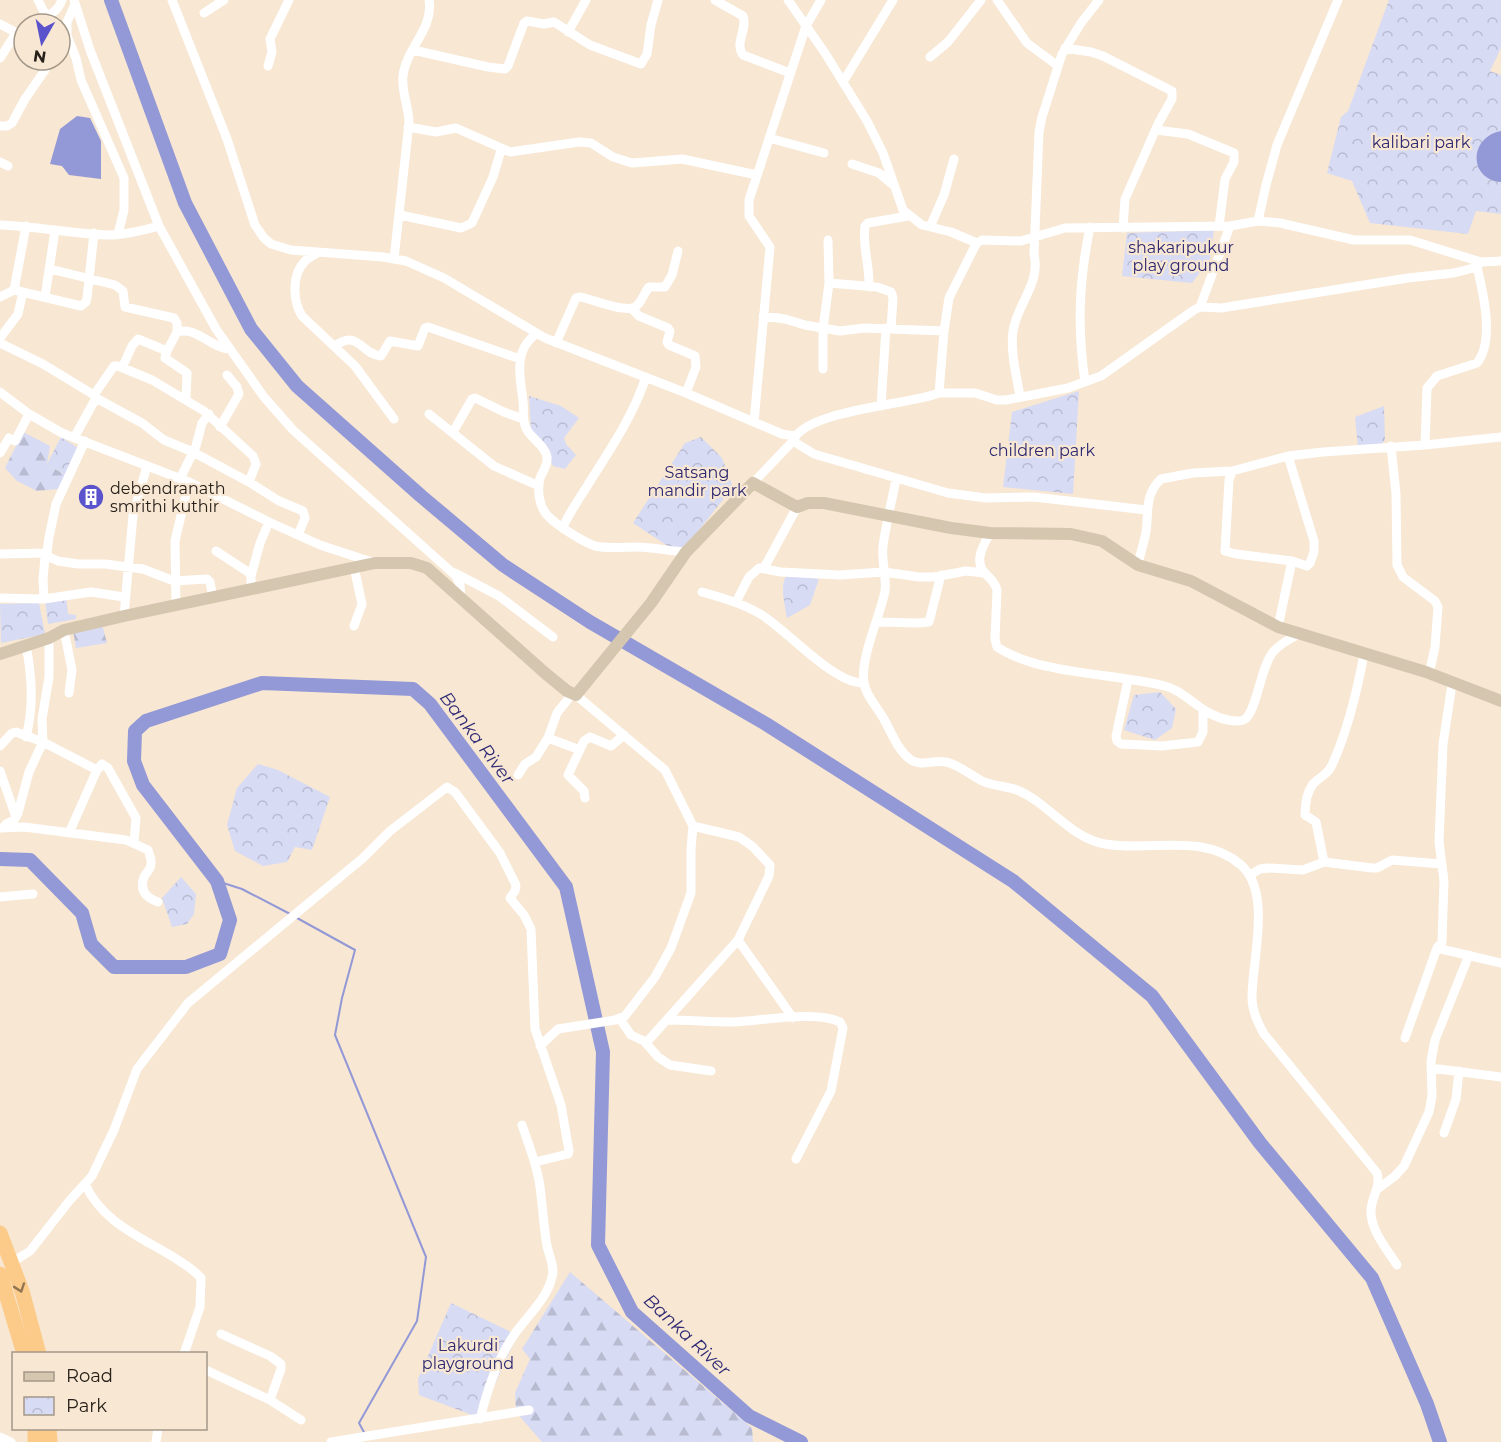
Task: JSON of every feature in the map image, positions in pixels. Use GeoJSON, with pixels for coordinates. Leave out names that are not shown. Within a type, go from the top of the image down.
{"type":"FeatureCollection","features":[{"type":"Feature","properties":{"kind":"highway"},"geometry":{"type":"LineString","coordinates":[[0,1233],[22,1291],[39,1352]]}},
{"type":"Feature","properties":{"kind":"highway"},"geometry":{"type":"LineString","coordinates":[[0,1274],[24,1352]]}},
{"type":"Feature","properties":{"kind":"main road"},"geometry":{"type":"LineString","coordinates":[[0,654],[49,638],[64,630],[354,567],[393,562],[420,564],[427,568],[545,673],[574,694],[651,603],[686,552],[753,483],[796,507],[808,503],[824,503],[890,514],[951,528],[990,533],[1071,534],[1102,541],[1138,565],[1191,581],[1278,627],[1429,674],[1501,701]]}},
{"type":"Feature","properties":{"kind":"street"},"geometry":{"type":"LineString","coordinates":[[172,0],[227,139],[255,225],[264,238],[280,248],[406,261],[444,278],[536,334],[687,393],[794,439],[813,454],[896,479],[969,497],[1034,497],[1146,510]]}},
{"type":"Feature","properties":{"kind":"street"},"geometry":{"type":"LineString","coordinates":[[204,13],[224,0]]}},
{"type":"Feature","properties":{"kind":"street"},"geometry":{"type":"LineString","coordinates":[[394,259],[408,127],[408,104],[402,77],[428,20],[429,0]]}},
{"type":"Feature","properties":{"kind":"street"},"geometry":{"type":"LineString","coordinates":[[568,32],[586,0]]}},
{"type":"Feature","properties":{"kind":"street"},"geometry":{"type":"LineString","coordinates":[[413,50],[500,69],[508,66],[520,30],[527,21],[544,24],[554,22],[590,45],[641,64],[648,54],[651,25],[658,0]]}},
{"type":"Feature","properties":{"kind":"street"},"geometry":{"type":"LineString","coordinates":[[715,0],[743,16],[745,25],[740,50],[743,55],[748,59],[790,73]]}},
{"type":"Feature","properties":{"kind":"street"},"geometry":{"type":"LineString","coordinates":[[788,0],[867,121],[883,153],[903,210],[922,225],[977,243],[992,239],[1021,241],[1065,228],[1225,226],[1258,221],[1280,223],[1354,240],[1410,240],[1479,264]]}},
{"type":"Feature","properties":{"kind":"street"},"geometry":{"type":"LineString","coordinates":[[754,422],[770,247],[752,221],[748,210],[757,175],[806,26],[821,0]]}},
{"type":"Feature","properties":{"kind":"street"},"geometry":{"type":"LineString","coordinates":[[843,82],[893,0]]}},
{"type":"Feature","properties":{"kind":"street"},"geometry":{"type":"LineString","coordinates":[[930,57],[948,42],[981,0]]}},
{"type":"Feature","properties":{"kind":"street"},"geometry":{"type":"LineString","coordinates":[[997,0],[1027,43],[1058,66]]}},
{"type":"Feature","properties":{"kind":"street"},"geometry":{"type":"LineString","coordinates":[[1020,397],[1012,333],[1035,274],[1034,237],[1039,132],[1065,48],[1099,0]]}},
{"type":"Feature","properties":{"kind":"street"},"geometry":{"type":"LineString","coordinates":[[1258,221],[1277,145],[1338,0]]}},
{"type":"Feature","properties":{"kind":"street"},"geometry":{"type":"LineString","coordinates":[[268,66],[272,52],[270,39],[286,1]]}},
{"type":"Feature","properties":{"kind":"street"},"geometry":{"type":"LineString","coordinates":[[75,2],[90,50],[159,226],[205,312],[264,397],[294,430],[453,572],[499,596],[553,637]]}},
{"type":"Feature","properties":{"kind":"street"},"geometry":{"type":"LineString","coordinates":[[75,2],[67,22],[67,36],[76,58],[81,80],[124,178],[124,210],[118,234]]}},
{"type":"Feature","properties":{"kind":"street"},"geometry":{"type":"LineString","coordinates":[[0,58],[12,44]]}},
{"type":"Feature","properties":{"kind":"street"},"geometry":{"type":"LineString","coordinates":[[1065,48],[1091,51],[1172,91],[1172,99],[1125,199],[1123,228]]}},
{"type":"Feature","properties":{"kind":"street"},"geometry":{"type":"LineString","coordinates":[[0,126],[12,123],[44,72]]}},
{"type":"Feature","properties":{"kind":"street"},"geometry":{"type":"LineString","coordinates":[[408,127],[436,132],[456,128],[501,150],[519,152],[534,147],[579,142],[591,143],[613,157],[632,163],[682,159],[757,175]]}},
{"type":"Feature","properties":{"kind":"street"},"geometry":{"type":"LineString","coordinates":[[1156,130],[1188,134],[1234,153],[1234,162],[1225,179],[1225,226],[1200,308]]}},
{"type":"Feature","properties":{"kind":"street"},"geometry":{"type":"LineString","coordinates":[[769,138],[824,153]]}},
{"type":"Feature","properties":{"kind":"street"},"geometry":{"type":"LineString","coordinates":[[400,214],[461,228],[468,226],[472,223],[492,177],[501,150]]}},
{"type":"Feature","properties":{"kind":"street"},"geometry":{"type":"LineString","coordinates":[[930,227],[944,195],[954,159]]}},
{"type":"Feature","properties":{"kind":"street"},"geometry":{"type":"LineString","coordinates":[[852,164],[879,173],[886,177],[893,186]]}},
{"type":"Feature","properties":{"kind":"street"},"geometry":{"type":"LineString","coordinates":[[869,287],[870,273],[865,252],[865,226],[873,222],[908,216]]}},
{"type":"Feature","properties":{"kind":"street"},"geometry":{"type":"LineString","coordinates":[[0,225],[118,234],[159,226]]}},
{"type":"Feature","properties":{"kind":"street"},"geometry":{"type":"LineString","coordinates":[[0,338],[18,314],[26,226]]}},
{"type":"Feature","properties":{"kind":"street"},"geometry":{"type":"LineString","coordinates":[[1085,382],[1079,328],[1083,263],[1090,227]]}},
{"type":"Feature","properties":{"kind":"street"},"geometry":{"type":"LineString","coordinates":[[45,297],[55,230]]}},
{"type":"Feature","properties":{"kind":"street"},"geometry":{"type":"LineString","coordinates":[[0,297],[19,291],[84,305],[87,298],[94,233]]}},
{"type":"Feature","properties":{"kind":"street"},"geometry":{"type":"LineString","coordinates":[[823,369],[823,329],[829,283],[828,240]]}},
{"type":"Feature","properties":{"kind":"street"},"geometry":{"type":"LineString","coordinates":[[939,393],[949,298],[977,243]]}},
{"type":"Feature","properties":{"kind":"street"},"geometry":{"type":"LineString","coordinates":[[556,343],[576,298],[581,297],[622,308],[636,306],[649,287],[665,287],[672,275],[678,251]]}},
{"type":"Feature","properties":{"kind":"street"},"geometry":{"type":"LineString","coordinates":[[317,253],[300,267],[295,301],[302,316],[355,366],[394,419]]}},
{"type":"Feature","properties":{"kind":"street"},"geometry":{"type":"LineString","coordinates":[[753,483],[810,425],[852,411],[939,393],[975,393],[997,400],[1054,391],[1101,376],[1200,308],[1221,308],[1454,273],[1479,264],[1501,261]]}},
{"type":"Feature","properties":{"kind":"street"},"geometry":{"type":"LineString","coordinates":[[1425,445],[1427,388],[1437,376],[1477,363],[1484,352],[1485,300],[1479,264]]}},
{"type":"Feature","properties":{"kind":"street"},"geometry":{"type":"LineString","coordinates":[[50,269],[120,288],[124,295],[124,307],[174,318],[177,323],[177,332],[166,351],[167,360],[187,373],[186,399]]}},
{"type":"Feature","properties":{"kind":"street"},"geometry":{"type":"LineString","coordinates":[[829,283],[869,287],[886,290],[892,294],[881,406]]}},
{"type":"Feature","properties":{"kind":"street"},"geometry":{"type":"LineString","coordinates":[[631,308],[639,316],[668,328],[670,331],[667,342],[669,345],[695,356],[696,367],[687,393]]}},
{"type":"Feature","properties":{"kind":"street"},"geometry":{"type":"LineString","coordinates":[[763,316],[840,332],[864,328],[944,331]]}},
{"type":"Feature","properties":{"kind":"street"},"geometry":{"type":"LineString","coordinates":[[335,346],[350,339],[363,345],[374,355],[381,356],[390,341],[418,346],[424,328],[428,327],[520,359]]}},
{"type":"Feature","properties":{"kind":"street"},"geometry":{"type":"LineString","coordinates":[[177,332],[196,333],[217,347],[230,349]]}},
{"type":"Feature","properties":{"kind":"street"},"geometry":{"type":"LineString","coordinates":[[536,334],[528,340],[518,371],[523,419],[529,434],[547,456],[539,486],[543,511],[563,527],[593,545],[663,548],[686,552]]}},
{"type":"Feature","properties":{"kind":"street"},"geometry":{"type":"LineString","coordinates":[[122,368],[138,339],[166,351]]}},
{"type":"Feature","properties":{"kind":"street"},"geometry":{"type":"LineString","coordinates":[[0,343],[43,364],[126,413],[164,440],[193,452],[279,501],[303,511],[305,518],[298,535]]}},
{"type":"Feature","properties":{"kind":"street"},"geometry":{"type":"LineString","coordinates":[[44,599],[44,563],[48,555],[56,504],[81,441],[95,396],[112,368],[116,366],[152,380],[208,414],[255,459],[255,469],[249,482]]}},
{"type":"Feature","properties":{"kind":"street"},"geometry":{"type":"LineString","coordinates":[[220,427],[239,394],[237,387],[227,375]]}},
{"type":"Feature","properties":{"kind":"street"},"geometry":{"type":"LineString","coordinates":[[563,527],[569,513],[616,441],[636,405],[646,377]]}},
{"type":"Feature","properties":{"kind":"street"},"geometry":{"type":"LineString","coordinates":[[0,392],[29,414],[62,433],[184,480],[298,535],[375,563]]}},
{"type":"Feature","properties":{"kind":"street"},"geometry":{"type":"LineString","coordinates":[[453,432],[472,399],[475,398],[523,419]]}},
{"type":"Feature","properties":{"kind":"street"},"geometry":{"type":"LineString","coordinates":[[0,453],[9,438],[15,441],[29,414]]}},
{"type":"Feature","properties":{"kind":"street"},"geometry":{"type":"LineString","coordinates":[[176,605],[175,541],[184,480],[201,427],[208,414]]}},
{"type":"Feature","properties":{"kind":"street"},"geometry":{"type":"LineString","coordinates":[[429,414],[494,466],[539,486]]}},
{"type":"Feature","properties":{"kind":"street"},"geometry":{"type":"LineString","coordinates":[[1138,565],[1146,531],[1146,510],[1150,492],[1161,479],[1193,473],[1232,471],[1288,456],[1501,437]]}},
{"type":"Feature","properties":{"kind":"street"},"geometry":{"type":"LineString","coordinates":[[1391,446],[1396,494],[1397,565],[1403,577],[1436,601],[1438,607],[1435,647],[1429,674]]}},
{"type":"Feature","properties":{"kind":"street"},"geometry":{"type":"LineString","coordinates":[[1232,471],[1229,480],[1225,551],[1292,561],[1307,566],[1314,552],[1314,541],[1288,456]]}},
{"type":"Feature","properties":{"kind":"street"},"geometry":{"type":"LineString","coordinates":[[124,616],[133,515],[147,466]]}},
{"type":"Feature","properties":{"kind":"street"},"geometry":{"type":"LineString","coordinates":[[896,479],[883,546],[885,591],[870,641],[864,683],[869,696],[899,747],[912,760],[925,763],[944,761],[988,783],[1018,790],[1032,797],[1082,836],[1096,842],[1188,845],[1210,849],[1233,859],[1250,875],[1255,886],[1258,914],[1252,1000],[1257,1022],[1271,1043],[1370,1162],[1377,1173],[1379,1188]]}},
{"type":"Feature","properties":{"kind":"street"},"geometry":{"type":"LineString","coordinates":[[764,568],[796,507]]}},
{"type":"Feature","properties":{"kind":"street"},"geometry":{"type":"LineString","coordinates":[[251,590],[251,576],[260,543],[269,522]]}},
{"type":"Feature","properties":{"kind":"street"},"geometry":{"type":"LineString","coordinates":[[990,533],[979,559],[984,573],[995,584],[997,590],[995,639],[997,647],[1021,659],[1170,687],[1212,716],[1225,720],[1244,720],[1250,714],[1260,679],[1270,657],[1283,643],[1299,634]]}},
{"type":"Feature","properties":{"kind":"street"},"geometry":{"type":"LineString","coordinates":[[216,550],[251,576]]}},
{"type":"Feature","properties":{"kind":"street"},"geometry":{"type":"LineString","coordinates":[[0,555],[48,555],[58,561],[78,564],[146,569],[174,581],[207,579],[210,582],[213,598]]}},
{"type":"Feature","properties":{"kind":"street"},"geometry":{"type":"LineString","coordinates":[[1278,627],[1292,561]]}},
{"type":"Feature","properties":{"kind":"street"},"geometry":{"type":"LineString","coordinates":[[354,567],[362,604],[354,626]]}},
{"type":"Feature","properties":{"kind":"street"},"geometry":{"type":"LineString","coordinates":[[736,602],[753,571],[764,568],[781,572],[840,575],[884,572],[919,577],[966,572],[984,573]]}},
{"type":"Feature","properties":{"kind":"street"},"geometry":{"type":"LineString","coordinates":[[453,572],[460,585],[461,598]]}},
{"type":"Feature","properties":{"kind":"street"},"geometry":{"type":"LineString","coordinates":[[876,622],[929,622],[932,618],[941,576]]}},
{"type":"Feature","properties":{"kind":"street"},"geometry":{"type":"LineString","coordinates":[[0,598],[44,599],[91,592],[124,597]]}},
{"type":"Feature","properties":{"kind":"street"},"geometry":{"type":"LineString","coordinates":[[702,592],[736,602],[765,617],[849,681],[864,683]]}},
{"type":"Feature","properties":{"kind":"street"},"geometry":{"type":"LineString","coordinates":[[64,630],[72,670],[69,693]]}},
{"type":"Feature","properties":{"kind":"street"},"geometry":{"type":"LineString","coordinates":[[2,827],[16,818],[29,772],[43,742],[42,719],[49,677],[49,638]]}},
{"type":"Feature","properties":{"kind":"street"},"geometry":{"type":"LineString","coordinates":[[26,645],[32,693],[30,721],[26,737]]}},
{"type":"Feature","properties":{"kind":"street"},"geometry":{"type":"LineString","coordinates":[[1324,862],[1315,820],[1305,815],[1307,799],[1313,784],[1328,773],[1339,749],[1349,720],[1364,654]]}},
{"type":"Feature","properties":{"kind":"street"},"geometry":{"type":"LineString","coordinates":[[1128,680],[1116,736],[1117,741],[1121,744],[1162,746],[1198,742],[1203,732],[1203,711]]}},
{"type":"Feature","properties":{"kind":"street"},"geometry":{"type":"LineString","coordinates":[[1405,1038],[1437,948],[1442,942],[1444,881],[1439,842],[1443,744],[1452,684]]}},
{"type":"Feature","properties":{"kind":"street"},"geometry":{"type":"LineString","coordinates":[[518,775],[525,764],[536,757],[548,738],[557,713],[574,694],[665,770],[693,826],[691,893],[671,948],[655,977],[630,1011],[619,1021],[558,1029],[540,1046]]}},
{"type":"Feature","properties":{"kind":"street"},"geometry":{"type":"LineString","coordinates":[[0,746],[12,733],[16,732],[43,742],[97,770]]}},
{"type":"Feature","properties":{"kind":"street"},"geometry":{"type":"LineString","coordinates":[[585,798],[584,791],[568,775],[584,741],[590,737],[611,746],[624,735]]}},
{"type":"Feature","properties":{"kind":"street"},"geometry":{"type":"LineString","coordinates":[[548,738],[580,750]]}},
{"type":"Feature","properties":{"kind":"street"},"geometry":{"type":"LineString","coordinates":[[69,833],[97,770],[105,764],[136,818],[134,842]]}},
{"type":"Feature","properties":{"kind":"street"},"geometry":{"type":"LineString","coordinates":[[0,771],[16,818]]}},
{"type":"Feature","properties":{"kind":"street"},"geometry":{"type":"LineString","coordinates":[[11,1263],[30,1251],[85,1184],[104,1154],[137,1069],[182,1010],[204,988],[363,858],[390,831],[443,789],[451,788],[501,853],[516,885],[510,898],[524,915],[531,929],[534,1017],[540,1046],[561,1105],[569,1151],[568,1154],[535,1162]]}},
{"type":"Feature","properties":{"kind":"street"},"geometry":{"type":"LineString","coordinates":[[646,1043],[738,940],[769,876],[770,865],[744,840],[727,833],[693,826]]}},
{"type":"Feature","properties":{"kind":"street"},"geometry":{"type":"LineString","coordinates":[[2,827],[134,842],[148,850],[151,867],[144,877],[145,895],[158,902]]}},
{"type":"Feature","properties":{"kind":"street"},"geometry":{"type":"LineString","coordinates":[[1250,875],[1260,869],[1268,868],[1303,870],[1324,862],[1372,868],[1392,860],[1441,864]]}},
{"type":"Feature","properties":{"kind":"street"},"geometry":{"type":"LineString","coordinates":[[0,897],[33,894]]}},
{"type":"Feature","properties":{"kind":"street"},"geometry":{"type":"LineString","coordinates":[[738,940],[794,1018]]}},
{"type":"Feature","properties":{"kind":"street"},"geometry":{"type":"LineString","coordinates":[[1437,948],[1501,963]]}},
{"type":"Feature","properties":{"kind":"street"},"geometry":{"type":"LineString","coordinates":[[1397,1265],[1373,1223],[1371,1211],[1373,1198],[1379,1188],[1395,1176],[1410,1156],[1431,1105],[1431,1068],[1435,1040],[1469,955]]}},
{"type":"Feature","properties":{"kind":"street"},"geometry":{"type":"LineString","coordinates":[[667,1020],[734,1022],[833,1018],[840,1022],[843,1028],[831,1091],[796,1159]]}},
{"type":"Feature","properties":{"kind":"street"},"geometry":{"type":"LineString","coordinates":[[619,1021],[631,1035],[646,1043],[658,1057],[670,1065],[711,1071]]}},
{"type":"Feature","properties":{"kind":"street"},"geometry":{"type":"LineString","coordinates":[[1431,1068],[1501,1077]]}},
{"type":"Feature","properties":{"kind":"street"},"geometry":{"type":"LineString","coordinates":[[1444,1133],[1456,1099],[1459,1071]]}},
{"type":"Feature","properties":{"kind":"street"},"geometry":{"type":"LineString","coordinates":[[480,1419],[486,1392],[501,1357],[512,1337],[540,1301],[552,1278],[552,1264],[535,1162],[522,1125]]}},
{"type":"Feature","properties":{"kind":"street"},"geometry":{"type":"LineString","coordinates":[[85,1184],[91,1198],[130,1234],[186,1265],[201,1278],[200,1307],[184,1352]]}},
{"type":"Feature","properties":{"kind":"street"},"geometry":{"type":"LineString","coordinates":[[221,1334],[270,1356],[281,1364],[282,1369],[270,1400]]}},
{"type":"Feature","properties":{"kind":"street"},"geometry":{"type":"LineString","coordinates":[[207,1370],[270,1400],[301,1420]]}},
{"type":"Feature","properties":{"kind":"street"},"geometry":{"type":"LineString","coordinates":[[338,1441],[371,1438],[529,1410]]}},
{"type":"Feature","properties":{"kind":"street"},"geometry":{"type":"LineString","coordinates":[[0,1437],[11,1442]]}},
{"type":"Feature","properties":{"kind":"green space","name":"kalibari park"},"geometry":{"type":"Polygon","coordinates":[[[1389,0],[1501,0],[1501,48],[1490,71],[1501,75],[1501,214],[1476,211],[1468,234],[1370,223],[1352,181],[1327,173],[1341,117],[1348,111],[1389,0]]]}},
{"type":"Feature","properties":{"kind":"green space","name":"shakaripukur play ground"},"geometry":{"type":"Polygon","coordinates":[[[1214,230],[1210,259],[1192,283],[1122,276],[1127,233],[1214,230]]]}},
{"type":"Feature","properties":{"kind":"green space","name":"children park"},"geometry":{"type":"Polygon","coordinates":[[[1079,391],[1073,494],[1003,487],[1012,412],[1079,391]]]}},
{"type":"Feature","properties":{"kind":"green space"},"geometry":{"type":"Polygon","coordinates":[[[529,396],[561,406],[579,418],[564,438],[566,444],[576,455],[565,469],[553,466],[547,452],[531,431],[529,396]]]}},
{"type":"Feature","properties":{"kind":"green space"},"geometry":{"type":"Polygon","coordinates":[[[1384,406],[1385,440],[1379,447],[1358,447],[1355,417],[1384,406]]]}},
{"type":"Feature","properties":{"kind":"green space"},"geometry":{"type":"Polygon","coordinates":[[[23,432],[50,446],[47,464],[65,475],[58,489],[37,491],[17,481],[5,468],[23,432]]]}},
{"type":"Feature","properties":{"kind":"green space"},"geometry":{"type":"Polygon","coordinates":[[[61,437],[78,448],[67,476],[47,464],[61,437]]]}},
{"type":"Feature","properties":{"kind":"green space","name":"Satsang mandir park"},"geometry":{"type":"Polygon","coordinates":[[[701,437],[722,458],[733,487],[680,554],[633,523],[685,443],[701,437]]]}},
{"type":"Feature","properties":{"kind":"green space"},"geometry":{"type":"Polygon","coordinates":[[[787,575],[819,579],[810,605],[787,618],[783,584],[787,575]]]}},
{"type":"Feature","properties":{"kind":"green space"},"geometry":{"type":"Polygon","coordinates":[[[66,596],[68,614],[76,615],[76,619],[48,624],[45,600],[66,596]]]}},
{"type":"Feature","properties":{"kind":"green space"},"geometry":{"type":"Polygon","coordinates":[[[39,603],[45,634],[1,643],[0,604],[39,603]]]}},
{"type":"Feature","properties":{"kind":"green space"},"geometry":{"type":"Polygon","coordinates":[[[102,624],[107,643],[76,648],[73,630],[102,624]]]}},
{"type":"Feature","properties":{"kind":"green space"},"geometry":{"type":"Polygon","coordinates":[[[1160,692],[1176,709],[1172,728],[1155,740],[1124,730],[1134,695],[1160,692]]]}},
{"type":"Feature","properties":{"kind":"green space"},"geometry":{"type":"Polygon","coordinates":[[[258,764],[278,770],[330,797],[312,850],[295,847],[287,862],[263,866],[235,851],[227,825],[237,788],[258,764]]]}},
{"type":"Feature","properties":{"kind":"green space"},"geometry":{"type":"Polygon","coordinates":[[[181,877],[196,894],[194,914],[187,924],[172,927],[162,898],[181,877]]]}},
{"type":"Feature","properties":{"kind":"green space"},"geometry":{"type":"Polygon","coordinates":[[[570,1272],[752,1428],[753,1442],[542,1442],[516,1412],[515,1393],[530,1359],[522,1349],[570,1272]]]}},
{"type":"Feature","properties":{"kind":"green space","name":"Lakurdi playground"},"geometry":{"type":"Polygon","coordinates":[[[451,1303],[517,1335],[480,1418],[419,1395],[418,1379],[451,1303]]]}},
{"type":"Feature","properties":{"kind":"water"},"geometry":{"type":"Polygon","coordinates":[[[77,116],[90,118],[101,141],[101,179],[69,175],[62,166],[50,164],[60,129],[77,116]]]}},
{"type":"Feature","properties":{"kind":"water"},"geometry":{"type":"Polygon","coordinates":[[[1501,131],[1501,182],[1483,174],[1478,166],[1477,158],[1478,149],[1483,141],[1490,135],[1501,131]]]}},
{"type":"Feature","properties":{"kind":"waterway"},"geometry":{"type":"LineString","coordinates":[[111,0],[185,203],[251,329],[297,386],[503,565],[590,622],[766,724],[1013,881],[1152,996],[1260,1143],[1372,1278],[1427,1404],[1440,1442]]}},
{"type":"Feature","properties":{"kind":"waterway","name":"Banka River"},"geometry":{"type":"LineString","coordinates":[[0,859],[30,860],[82,913],[91,944],[114,967],[186,967],[220,954],[230,920],[217,881],[143,785],[134,761],[135,731],[146,721],[262,683],[413,689],[430,704],[566,887],[603,1052],[598,1245],[632,1312],[749,1416],[801,1442]]}},
{"type":"Feature","properties":{"kind":"waterway"},"geometry":{"type":"LineString","coordinates":[[217,881],[242,889],[292,915]]}},
{"type":"Feature","properties":{"kind":"waterway"},"geometry":{"type":"LineString","coordinates":[[297,918],[355,950],[335,1035],[426,1257],[417,1321],[359,1423],[365,1434]]}},
{"type":"Feature","properties":{"kind":"place","name":"debendranath smrithi kuthir"},"geometry":{"type":"Point","coordinates":[91,497]}}]}
